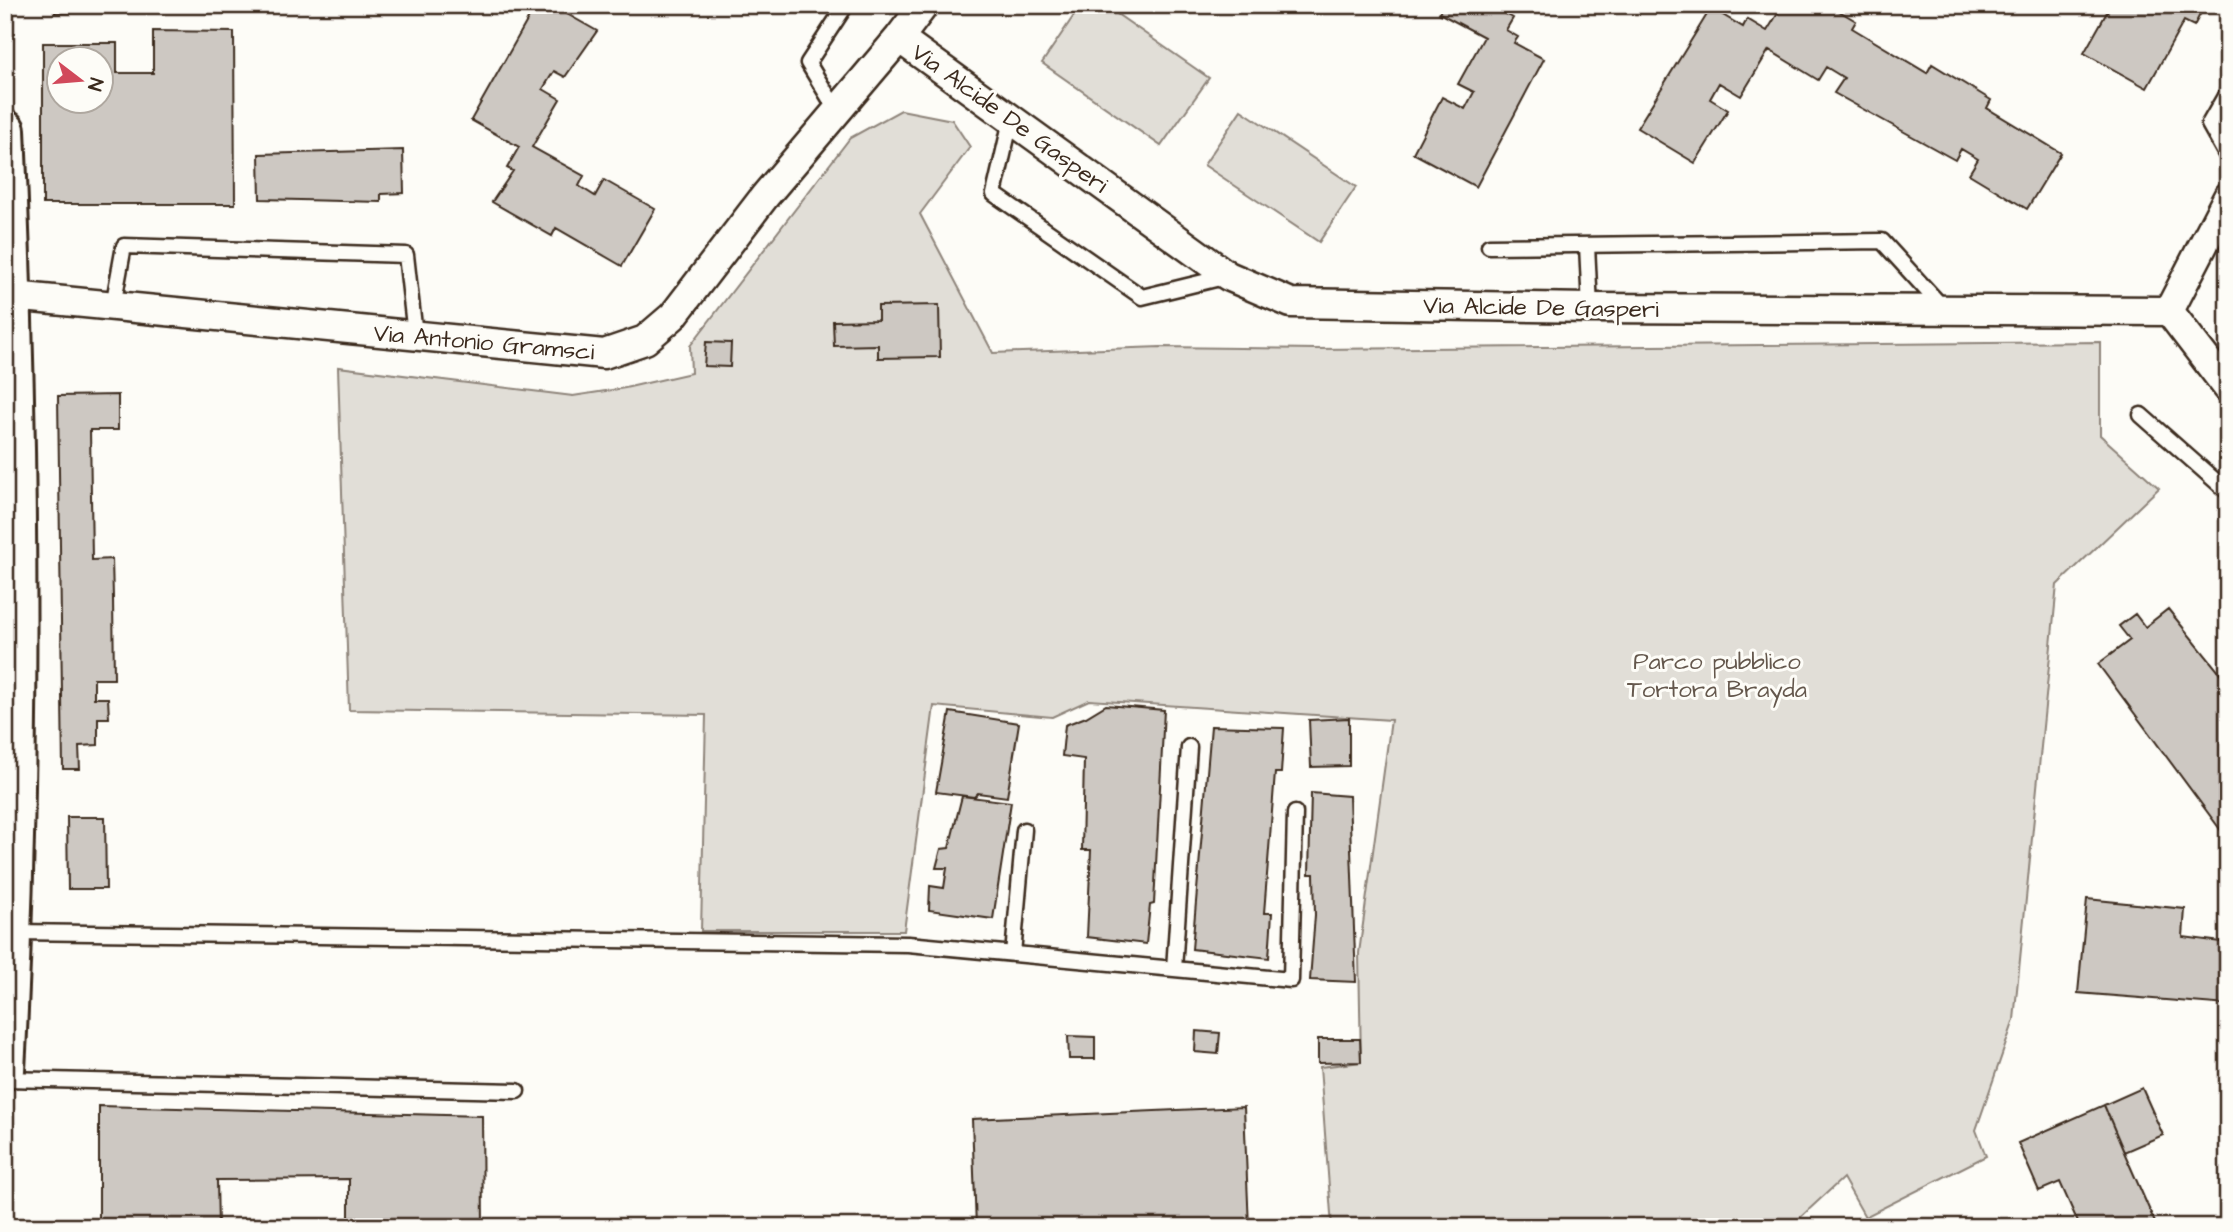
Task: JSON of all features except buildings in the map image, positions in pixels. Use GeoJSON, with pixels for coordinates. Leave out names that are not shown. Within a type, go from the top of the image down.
{"type":"FeatureCollection","features":[{"type":"Feature","properties":{"kind":"main road"},"geometry":{"type":"LineString","coordinates":[[5,130],[13,296],[16,605],[12,932],[5,1070]]}},
{"type":"Feature","properties":{"kind":"street","name":"Via Antonio Gramsci"},"geometry":{"type":"LineString","coordinates":[[13,296],[604,354],[645,340],[673,316],[765,196],[924,5]]}},
{"type":"Feature","properties":{"kind":"street","name":"Via Alcide De Gasperi"},"geometry":{"type":"LineString","coordinates":[[899,38],[1228,276],[1291,303],[1590,308],[2169,311]]}},
{"type":"Feature","properties":{"kind":"street"},"geometry":{"type":"LineString","coordinates":[[2228,197],[2169,311],[2228,387]]}},
{"type":"Feature","properties":{"kind":"lane"},"geometry":{"type":"LineString","coordinates":[[837,111],[808,63],[846,5]]}},
{"type":"Feature","properties":{"kind":"lane"},"geometry":{"type":"LineString","coordinates":[[2228,92],[2208,124],[2228,158]]}},
{"type":"Feature","properties":{"kind":"lane"},"geometry":{"type":"LineString","coordinates":[[1011,120],[994,194],[1142,297],[1228,276]]}},
{"type":"Feature","properties":{"kind":"lane"},"geometry":{"type":"LineString","coordinates":[[1489,246],[1882,241],[1945,310]]}},
{"type":"Feature","properties":{"kind":"lane"},"geometry":{"type":"LineString","coordinates":[[1587,245],[1590,308]]}},
{"type":"Feature","properties":{"kind":"lane"},"geometry":{"type":"LineString","coordinates":[[113,306],[124,246],[406,255],[415,335]]}},
{"type":"Feature","properties":{"kind":"lane"},"geometry":{"type":"LineString","coordinates":[[2141,415],[2228,492]]}},
{"type":"Feature","properties":{"kind":"lane"},"geometry":{"type":"LineString","coordinates":[[1174,969],[1189,747]]}},
{"type":"Feature","properties":{"kind":"lane"},"geometry":{"type":"LineString","coordinates":[[12,932],[908,944],[1291,980],[1295,813]]}},
{"type":"Feature","properties":{"kind":"lane"},"geometry":{"type":"LineString","coordinates":[[1013,954],[1024,830]]}},
{"type":"Feature","properties":{"kind":"lane"},"geometry":{"type":"LineString","coordinates":[[5,1079],[517,1091]]}},
{"type":"Feature","properties":{"kind":"green space"},"geometry":{"type":"Polygon","coordinates":[[[1081,5],[1104,5],[1209,78],[1161,146],[1042,63],[1081,5]]]}},
{"type":"Feature","properties":{"kind":"green space","name":"Parco pubblico Tortora Brayda"},"geometry":{"type":"Polygon","coordinates":[[[901,110],[952,120],[970,147],[920,214],[993,353],[1161,347],[1316,349],[2100,342],[2100,435],[2159,488],[2057,585],[2014,1020],[1976,1130],[1986,1156],[1865,1217],[1843,1178],[1790,1227],[1332,1227],[1320,1067],[1361,1062],[1359,953],[1391,720],[1089,700],[1052,717],[934,706],[904,931],[701,931],[706,715],[349,710],[338,367],[573,396],[691,373],[690,346],[850,138],[901,110]]]}},
{"type":"Feature","properties":{"kind":"green space"},"geometry":{"type":"Polygon","coordinates":[[[1241,110],[1356,187],[1319,242],[1204,165],[1241,110]]]}}]}
